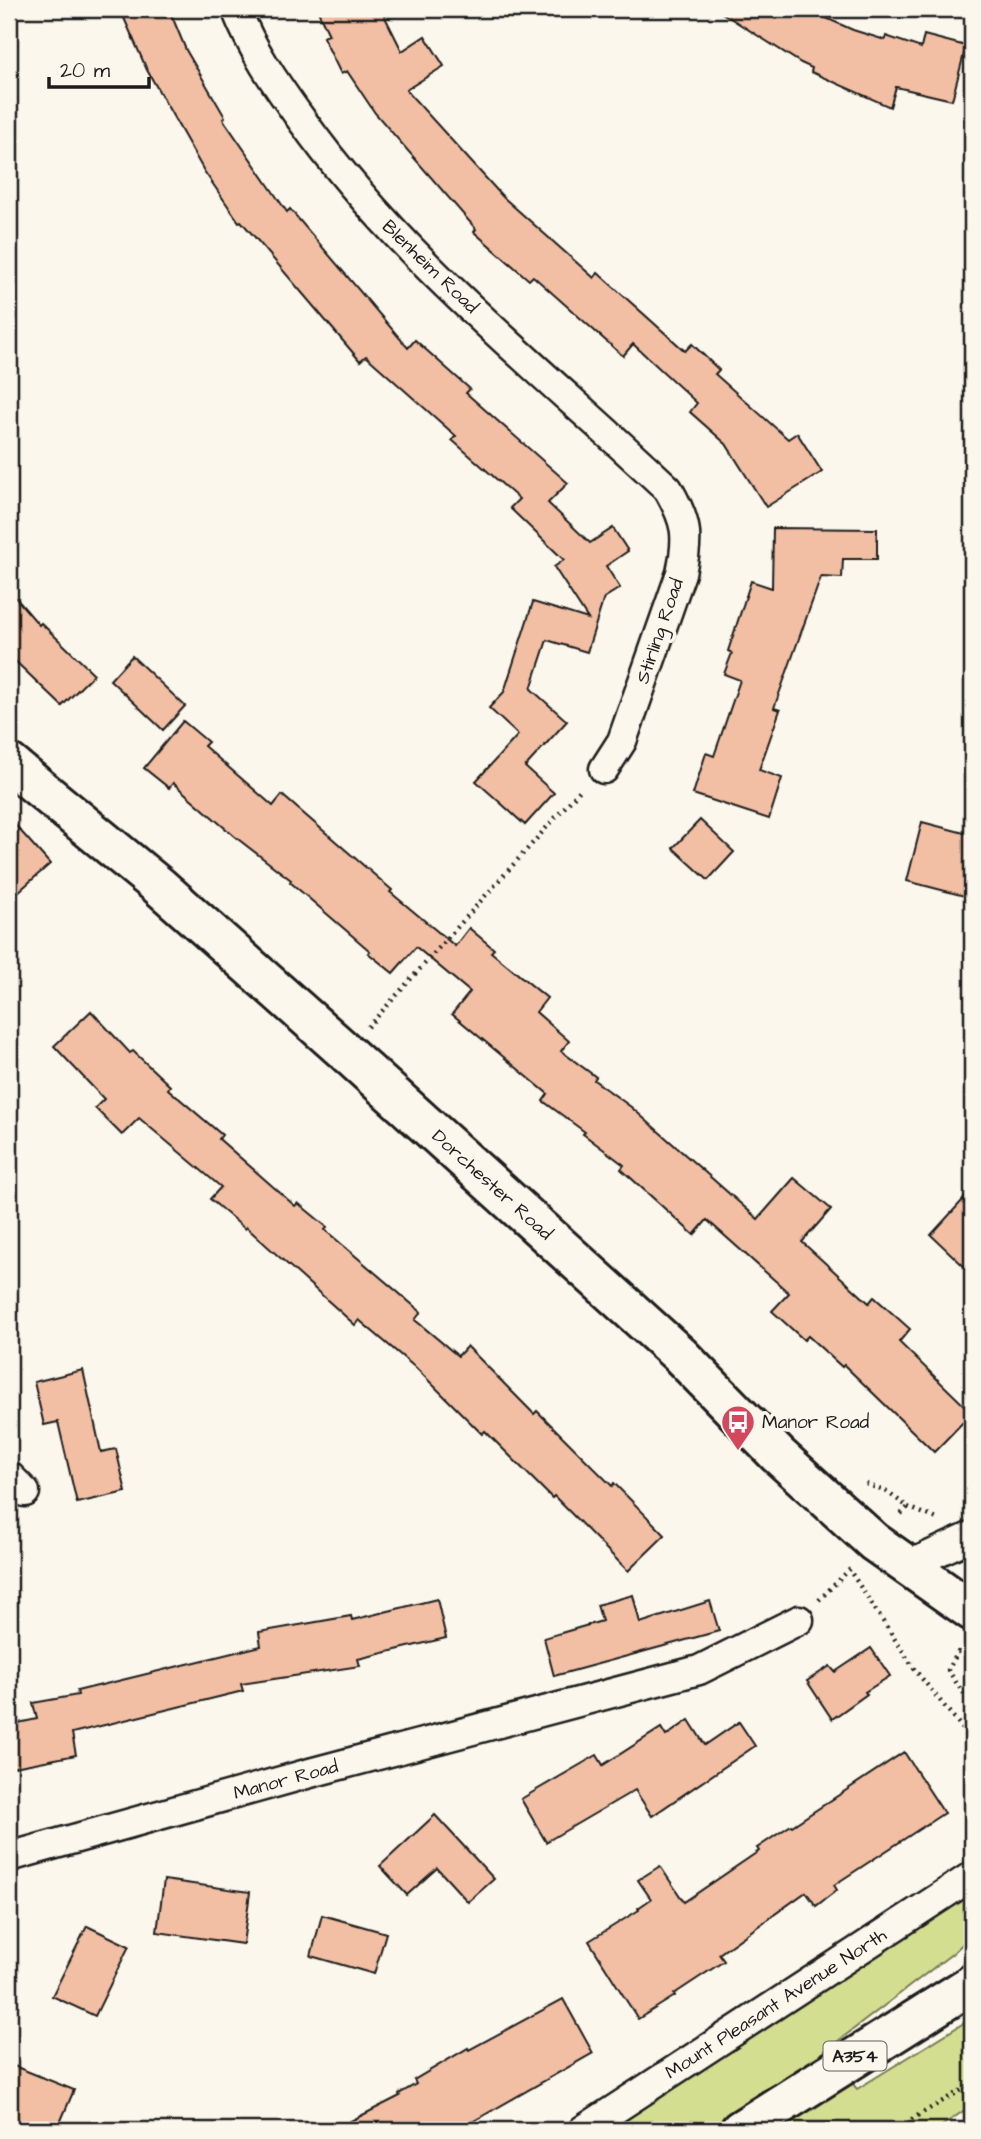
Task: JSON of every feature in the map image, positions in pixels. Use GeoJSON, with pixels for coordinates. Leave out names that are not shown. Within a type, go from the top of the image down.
{"type":"FeatureCollection","features":[{"type":"Feature","properties":{"kind":"main road","name":"Dorchester Road"},"geometry":{"type":"LineString","coordinates":[[9,762],[159,886],[680,1355],[778,1455],[862,1556],[907,1566],[972,1610]]}},
{"type":"Feature","properties":{"kind":"main road","name":"A354"},"geometry":{"type":"LineString","coordinates":[[740,2130],[972,1984]]}},
{"type":"Feature","properties":{"kind":"street","name":"Blenheim Road"},"geometry":{"type":"LineString","coordinates":[[236,9],[261,63],[314,138],[371,209],[444,284],[667,489]]}},
{"type":"Feature","properties":{"kind":"street","name":"Stirling Road"},"geometry":{"type":"LineString","coordinates":[[595,776],[622,741],[681,573],[687,546],[685,526],[667,489]]}},
{"type":"Feature","properties":{"kind":"street"},"geometry":{"type":"LineString","coordinates":[[907,1566],[972,1536]]}},
{"type":"Feature","properties":{"kind":"street","name":"Manor Road"},"geometry":{"type":"LineString","coordinates":[[9,1857],[310,1773],[699,1670],[799,1620]]}},
{"type":"Feature","properties":{"kind":"street","name":"Mount Pleasant Avenue North"},"geometry":{"type":"LineString","coordinates":[[583,2130],[969,1878]]}},
{"type":"Feature","properties":{"kind":"path"},"geometry":{"type":"LineString","coordinates":[[365,1030],[595,776]]}},
{"type":"Feature","properties":{"kind":"path"},"geometry":{"type":"LineString","coordinates":[[799,1620],[862,1556],[915,1670],[972,1740]]}},
{"type":"Feature","properties":{"kind":"path"},"geometry":{"type":"LineString","coordinates":[[972,1658],[958,1652],[948,1670],[972,1706]]}},
{"type":"Feature","properties":{"kind":"path"},"geometry":{"type":"LineString","coordinates":[[893,2130],[972,2084]]}},
{"type":"Feature","properties":{"kind":"green space"},"geometry":{"type":"Polygon","coordinates":[[[972,1883],[972,1935],[953,1953],[825,2051],[857,2089],[972,2018],[972,2105],[936,2130],[608,2130],[972,1883]]]}},
{"type":"Feature","properties":{"kind":"building"},"geometry":{"type":"Polygon","coordinates":[[[120,9],[169,9],[186,50],[225,117],[223,119],[287,212],[290,209],[408,348],[415,340],[470,389],[466,393],[568,483],[548,503],[590,543],[613,528],[628,551],[606,566],[620,588],[604,598],[587,652],[547,640],[531,689],[567,721],[525,767],[554,793],[525,825],[476,781],[518,735],[489,708],[504,692],[533,602],[588,619],[554,567],[564,560],[510,508],[519,499],[452,440],[456,436],[366,356],[360,361],[241,221],[239,222],[204,171],[147,70],[120,9]]]}},
{"type":"Feature","properties":{"kind":"building"},"geometry":{"type":"Polygon","coordinates":[[[317,9],[381,9],[402,51],[425,36],[444,66],[406,90],[503,197],[594,278],[598,273],[685,351],[692,344],[719,370],[715,374],[788,439],[797,433],[822,472],[766,507],[726,444],[690,412],[697,403],[633,344],[623,356],[533,276],[529,280],[474,232],[476,229],[375,113],[347,71],[341,74],[323,37],[329,35],[317,9]]]}},
{"type":"Feature","properties":{"kind":"building"},"geometry":{"type":"Polygon","coordinates":[[[716,9],[806,9],[853,30],[885,40],[886,36],[921,48],[924,35],[966,46],[952,100],[896,87],[890,107],[811,72],[812,68],[716,9]]]}},
{"type":"Feature","properties":{"kind":"building"},"geometry":{"type":"Polygon","coordinates":[[[773,528],[877,529],[877,559],[843,559],[842,578],[821,577],[774,708],[780,710],[759,770],[782,778],[769,819],[693,794],[706,753],[714,756],[740,680],[724,674],[732,653],[728,651],[751,581],[772,588],[773,528]]]}},
{"type":"Feature","properties":{"kind":"building"},"geometry":{"type":"Polygon","coordinates":[[[9,590],[39,625],[41,623],[94,674],[62,706],[9,655],[9,590]]]}},
{"type":"Feature","properties":{"kind":"building"},"geometry":{"type":"Polygon","coordinates":[[[132,656],[185,706],[163,730],[110,680],[132,656]]]}},
{"type":"Feature","properties":{"kind":"building"},"geometry":{"type":"Polygon","coordinates":[[[183,721],[208,742],[204,746],[273,806],[282,795],[455,946],[469,928],[494,949],[491,952],[547,998],[536,1012],[569,1041],[561,1051],[596,1077],[594,1080],[631,1107],[758,1219],[794,1178],[831,1209],[802,1242],[869,1303],[874,1297],[910,1329],[899,1342],[972,1413],[934,1452],[844,1365],[842,1367],[808,1336],[804,1340],[772,1311],[789,1293],[707,1220],[694,1235],[621,1169],[624,1165],[543,1101],[548,1094],[452,1014],[470,992],[416,947],[393,973],[290,882],[291,880],[234,836],[173,783],[169,788],[144,768],[183,721]]]}},
{"type":"Feature","properties":{"kind":"building"},"geometry":{"type":"Polygon","coordinates":[[[9,818],[50,864],[9,900],[9,818]]]}},
{"type":"Feature","properties":{"kind":"building"},"geometry":{"type":"Polygon","coordinates":[[[700,820],[734,852],[708,880],[673,848],[700,820]]]}},
{"type":"Feature","properties":{"kind":"building"},"geometry":{"type":"Polygon","coordinates":[[[922,822],[972,835],[972,898],[907,881],[922,822]]]}},
{"type":"Feature","properties":{"kind":"building"},"geometry":{"type":"Polygon","coordinates":[[[91,1011],[130,1053],[133,1051],[170,1086],[168,1089],[222,1135],[219,1139],[295,1206],[298,1203],[327,1227],[325,1230],[421,1312],[415,1320],[458,1356],[467,1346],[534,1414],[537,1411],[665,1535],[628,1571],[554,1496],[552,1498],[485,1431],[482,1434],[417,1369],[359,1320],[355,1325],[246,1227],[245,1229],[210,1199],[221,1187],[139,1118],[122,1135],[95,1108],[104,1099],[54,1046],[91,1011]]]}},
{"type":"Feature","properties":{"kind":"building"},"geometry":{"type":"Polygon","coordinates":[[[972,1190],[972,1274],[931,1235],[972,1190]]]}},
{"type":"Feature","properties":{"kind":"building"},"geometry":{"type":"Polygon","coordinates":[[[83,1370],[101,1452],[116,1449],[126,1492],[77,1503],[58,1422],[44,1425],[34,1382],[83,1370]]]}},
{"type":"Feature","properties":{"kind":"building"},"geometry":{"type":"Polygon","coordinates":[[[633,1595],[640,1623],[710,1601],[719,1631],[554,1676],[544,1638],[602,1621],[597,1605],[633,1595]]]}},
{"type":"Feature","properties":{"kind":"building"},"geometry":{"type":"Polygon","coordinates":[[[437,1599],[446,1638],[358,1659],[360,1666],[241,1684],[243,1691],[72,1733],[76,1755],[9,1768],[9,1725],[37,1719],[33,1703],[78,1695],[77,1691],[261,1646],[259,1632],[351,1616],[352,1620],[437,1599]]]}},
{"type":"Feature","properties":{"kind":"building"},"geometry":{"type":"Polygon","coordinates":[[[871,1648],[890,1676],[832,1719],[807,1681],[830,1666],[835,1672],[871,1648]]]}},
{"type":"Feature","properties":{"kind":"building"},"geometry":{"type":"Polygon","coordinates":[[[689,1720],[705,1745],[739,1722],[755,1746],[652,1816],[635,1790],[546,1842],[521,1799],[597,1755],[603,1765],[661,1728],[666,1736],[689,1720]]]}},
{"type":"Feature","properties":{"kind":"building"},"geometry":{"type":"Polygon","coordinates":[[[904,1752],[944,1813],[834,1885],[837,1890],[816,1906],[806,1892],[719,1954],[724,1961],[638,2019],[589,1941],[639,1910],[638,1908],[651,1899],[638,1880],[660,1866],[684,1902],[759,1851],[757,1848],[904,1752]]]}},
{"type":"Feature","properties":{"kind":"building"},"geometry":{"type":"Polygon","coordinates":[[[435,1815],[494,1879],[468,1902],[437,1868],[407,1895],[380,1866],[435,1815]]]}},
{"type":"Feature","properties":{"kind":"building"},"geometry":{"type":"Polygon","coordinates":[[[164,1880],[250,1892],[243,1944],[157,1932],[164,1880]]]}},
{"type":"Feature","properties":{"kind":"building"},"geometry":{"type":"Polygon","coordinates":[[[322,1915],[386,1933],[374,1974],[311,1956],[322,1915]]]}},
{"type":"Feature","properties":{"kind":"building"},"geometry":{"type":"Polygon","coordinates":[[[87,1926],[129,1946],[95,2016],[52,1996],[87,1926]]]}},
{"type":"Feature","properties":{"kind":"building"},"geometry":{"type":"Polygon","coordinates":[[[563,1999],[593,2053],[458,2130],[333,2130],[400,2096],[399,2094],[416,2084],[414,2080],[468,2048],[469,2050],[563,1999]]]}},
{"type":"Feature","properties":{"kind":"building"},"geometry":{"type":"Polygon","coordinates":[[[9,2064],[74,2090],[57,2130],[9,2130],[9,2064]]]}},
{"type":"Feature","properties":{"kind":"place","name":"Manor Road"},"geometry":{"type":"Point","coordinates":[738,1452]}}]}
